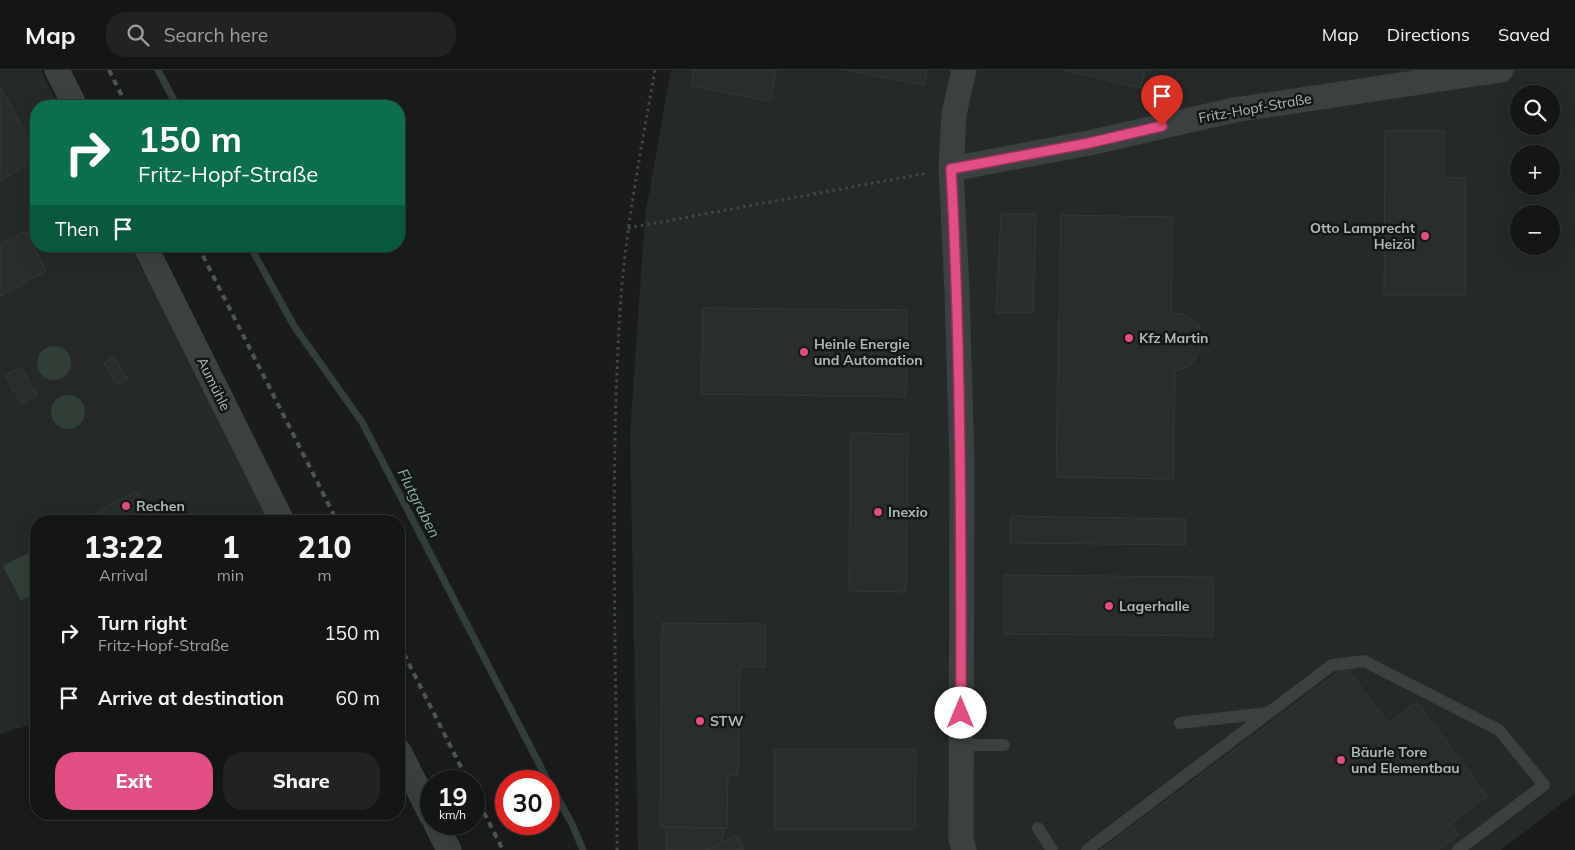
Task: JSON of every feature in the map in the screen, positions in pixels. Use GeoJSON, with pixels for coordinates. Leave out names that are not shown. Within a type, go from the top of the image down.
{"type":"FeatureCollection","features":[{"type":"Feature","properties":{"kind":"street"},"geometry":{"type":"LineString","coordinates":[[57,70],[72,100]]}},
{"type":"Feature","properties":{"kind":"street"},"geometry":{"type":"LineString","coordinates":[[964,70],[954,114],[951,169],[962,462],[961,839],[964,850]]}},
{"type":"Feature","properties":{"kind":"street","name":"Fritz-Hopf-Straße"},"geometry":{"type":"LineString","coordinates":[[951,169],[1089,143],[1234,110],[1501,70]]}},
{"type":"Feature","properties":{"kind":"street","name":"Aumühle"},"geometry":{"type":"LineString","coordinates":[[148,252],[279,515]]}},
{"type":"Feature","properties":{"kind":"street"},"geometry":{"type":"LineString","coordinates":[[405,764],[420,793]]}},
{"type":"Feature","properties":{"kind":"street"},"geometry":{"type":"LineString","coordinates":[[442,835],[449,850]]}},
{"type":"Feature","properties":{"kind":"lane"},"geometry":{"type":"LineString","coordinates":[[1087,850],[1332,665],[1364,661],[1499,730],[1544,785],[1458,850]]}},
{"type":"Feature","properties":{"kind":"lane"},"geometry":{"type":"LineString","coordinates":[[1180,723],[1268,713]]}},
{"type":"Feature","properties":{"kind":"lane"},"geometry":{"type":"LineString","coordinates":[[961,745],[1004,744]]}},
{"type":"Feature","properties":{"kind":"lane"},"geometry":{"type":"LineString","coordinates":[[1038,828],[1052,850]]}},
{"type":"Feature","properties":{"kind":"path"},"geometry":{"type":"LineString","coordinates":[[616,850],[614,447],[620,310],[628,228],[655,70]]}},
{"type":"Feature","properties":{"kind":"path"},"geometry":{"type":"LineString","coordinates":[[628,228],[951,169]]}},
{"type":"Feature","properties":{"kind":"shaded area"},"geometry":{"type":"Polygon","coordinates":[[[0,70],[41,70],[56,100],[30,100],[30,252],[133,252],[267,515],[30,515],[30,725],[0,734],[0,70]]]}},
{"type":"Feature","properties":{"kind":"shaded area"},"geometry":{"type":"Polygon","coordinates":[[[671,70],[1575,70],[1575,793],[1501,850],[638,850],[630,435],[645,216],[671,70]]]}},
{"type":"Feature","properties":{"kind":"shaded area"},"geometry":{"type":"Polygon","coordinates":[[[54,346],[66,351],[71,363],[66,375],[54,380],[42,375],[37,363],[42,351],[54,346]]]}},
{"type":"Feature","properties":{"kind":"shaded area"},"geometry":{"type":"Polygon","coordinates":[[[68,395],[80,400],[85,412],[80,424],[68,429],[56,424],[51,412],[56,400],[68,395]]]}},
{"type":"Feature","properties":{"kind":"shaded area"},"geometry":{"type":"Polygon","coordinates":[[[30,552],[30,596],[21,601],[3,566],[30,552]]]}},
{"type":"Feature","properties":{"kind":"building"},"geometry":{"type":"Polygon","coordinates":[[[694,70],[776,70],[770,101],[691,86],[694,70]]]}},
{"type":"Feature","properties":{"kind":"building"},"geometry":{"type":"Polygon","coordinates":[[[846,70],[927,70],[925,85],[846,70]]]}},
{"type":"Feature","properties":{"kind":"building"},"geometry":{"type":"Polygon","coordinates":[[[1064,70],[1145,70],[1141,88],[1064,70]]]}},
{"type":"Feature","properties":{"kind":"building"},"geometry":{"type":"Polygon","coordinates":[[[0,86],[30,140],[30,163],[0,180],[0,86]]]}},
{"type":"Feature","properties":{"kind":"building","name":"Otto Lamprecht Heizöl"},"geometry":{"type":"Polygon","coordinates":[[[1385,131],[1444,131],[1444,177],[1466,178],[1465,295],[1384,295],[1385,131]]]}},
{"type":"Feature","properties":{"kind":"building"},"geometry":{"type":"Polygon","coordinates":[[[1001,214],[1036,214],[1033,313],[996,313],[1001,214]]]}},
{"type":"Feature","properties":{"kind":"building","name":"Kfz Martin"},"geometry":{"type":"Polygon","coordinates":[[[1061,215],[1173,217],[1171,313],[1184,314],[1199,325],[1200,350],[1190,366],[1175,371],[1173,479],[1056,477],[1061,215]]]}},
{"type":"Feature","properties":{"kind":"building"},"geometry":{"type":"Polygon","coordinates":[[[26,231],[30,239],[30,252],[36,252],[46,271],[0,296],[0,245],[26,231]]]}},
{"type":"Feature","properties":{"kind":"building","name":"Heinle Energie und Automation"},"geometry":{"type":"Polygon","coordinates":[[[703,308],[907,310],[906,397],[701,394],[703,308]]]}},
{"type":"Feature","properties":{"kind":"building"},"geometry":{"type":"Polygon","coordinates":[[[114,357],[127,379],[117,385],[104,363],[114,357]]]}},
{"type":"Feature","properties":{"kind":"building"},"geometry":{"type":"Polygon","coordinates":[[[21,367],[37,395],[22,404],[5,376],[21,367]]]}},
{"type":"Feature","properties":{"kind":"building","name":"Inexio"},"geometry":{"type":"Polygon","coordinates":[[[851,433],[908,434],[906,592],[849,591],[851,433]]]}},
{"type":"Feature","properties":{"kind":"building","name":"Rechen"},"geometry":{"type":"Polygon","coordinates":[[[137,491],[149,515],[92,515],[137,491]]]}},
{"type":"Feature","properties":{"kind":"building"},"geometry":{"type":"Polygon","coordinates":[[[1011,516],[1186,519],[1186,545],[1010,543],[1011,516]]]}},
{"type":"Feature","properties":{"kind":"building","name":"Lagerhalle"},"geometry":{"type":"Polygon","coordinates":[[[1004,575],[1213,577],[1213,636],[1004,634],[1004,575]]]}},
{"type":"Feature","properties":{"kind":"building","name":"STW"},"geometry":{"type":"Polygon","coordinates":[[[662,623],[765,624],[765,667],[740,667],[738,775],[728,775],[727,828],[660,827],[662,623]]]}},
{"type":"Feature","properties":{"kind":"building","name":"Bäurle Tore und Elementbau"},"geometry":{"type":"Polygon","coordinates":[[[1346,667],[1388,723],[1417,702],[1487,796],[1450,824],[1458,835],[1438,850],[1101,850],[1346,667]]]}},
{"type":"Feature","properties":{"kind":"building"},"geometry":{"type":"Polygon","coordinates":[[[774,749],[916,749],[915,829],[774,829],[774,749]]]}},
{"type":"Feature","properties":{"kind":"building"},"geometry":{"type":"Polygon","coordinates":[[[666,827],[724,828],[721,843],[707,850],[666,850],[666,827]]]}},
{"type":"Feature","properties":{"kind":"building"},"geometry":{"type":"Polygon","coordinates":[[[737,835],[744,850],[707,850],[737,835]]]}},
{"type":"Feature","properties":{"kind":"waterway","name":"Flutgraben"},"geometry":{"type":"LineString","coordinates":[[158,70],[174,100]]}},
{"type":"Feature","properties":{"kind":"waterway","name":"Flutgraben"},"geometry":{"type":"LineString","coordinates":[[253,252],[294,326],[362,422],[542,770]]}},
{"type":"Feature","properties":{"kind":"waterway","name":"Flutgraben"},"geometry":{"type":"LineString","coordinates":[[560,802],[583,850]]}},
{"type":"Feature","properties":{"kind":"railway"},"geometry":{"type":"LineString","coordinates":[[109,70],[124,100]]}},
{"type":"Feature","properties":{"kind":"railway"},"geometry":{"type":"LineString","coordinates":[[201,252],[334,515]]}},
{"type":"Feature","properties":{"kind":"railway"},"geometry":{"type":"LineString","coordinates":[[405,656],[462,770]]}},
{"type":"Feature","properties":{"kind":"railway"},"geometry":{"type":"LineString","coordinates":[[485,815],[503,850]]}},
{"type":"Feature","properties":{"kind":"place","name":"Otto Lamprecht Heizöl"},"geometry":{"type":"Point","coordinates":[1425,236]}},
{"type":"Feature","properties":{"kind":"place","name":"Kfz Martin"},"geometry":{"type":"Point","coordinates":[1129,338]}},
{"type":"Feature","properties":{"kind":"place","name":"Heinle Energie und Automation"},"geometry":{"type":"Point","coordinates":[804,352]}},
{"type":"Feature","properties":{"kind":"place","name":"Rechen"},"geometry":{"type":"Point","coordinates":[126,506]}},
{"type":"Feature","properties":{"kind":"place","name":"Inexio"},"geometry":{"type":"Point","coordinates":[878,512]}},
{"type":"Feature","properties":{"kind":"place","name":"Lagerhalle"},"geometry":{"type":"Point","coordinates":[1109,606]}},
{"type":"Feature","properties":{"kind":"place","name":"STW"},"geometry":{"type":"Point","coordinates":[700,721]}},
{"type":"Feature","properties":{"kind":"place","name":"Bäurle Tore und Elementbau"},"geometry":{"type":"Point","coordinates":[1341,760]}},
{"type":"Feature","properties":{"kind":"route"},"geometry":{"type":"LineString","coordinates":[[961,713],[962,462],[951,169],[1089,143],[1162,126]]}}]}
